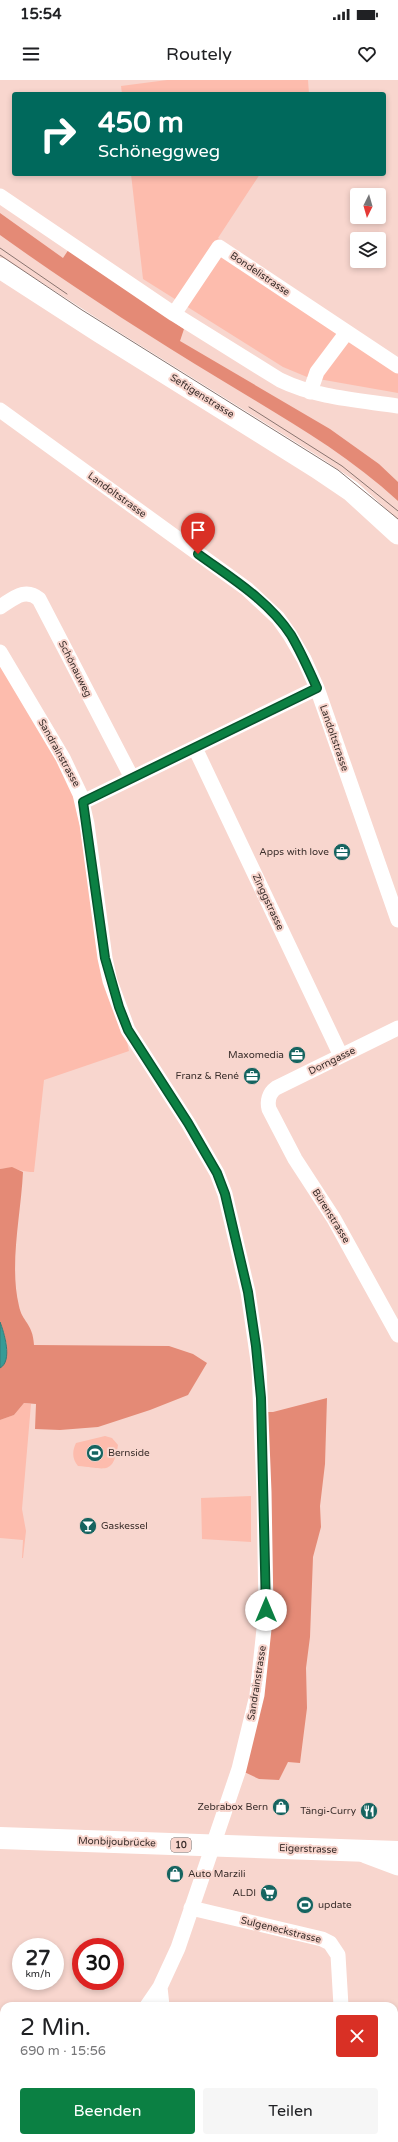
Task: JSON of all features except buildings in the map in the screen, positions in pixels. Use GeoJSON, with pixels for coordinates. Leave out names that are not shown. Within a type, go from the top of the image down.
{"type":"FeatureCollection","features":[{"type":"Feature","properties":{"kind":"main road","name":"Seftigenstrasse"},"geometry":{"type":"LineString","coordinates":[[0,268],[86,324],[317,468],[351,491],[398,534]]}},
{"type":"Feature","properties":{"kind":"main road","name":"Monbijoubrücke"},"geometry":{"type":"LineString","coordinates":[[0,1838],[257,1848]]}},
{"type":"Feature","properties":{"kind":"main road","name":"Eigerstrasse"},"geometry":{"type":"LineString","coordinates":[[359,1851],[398,1843]]}},
{"type":"Feature","properties":{"kind":"main road","name":"Eigerstrasse"},"geometry":{"type":"LineString","coordinates":[[257,1848],[398,1852]]}},
{"type":"Feature","properties":{"kind":"main road","name":"Eigerstrasse"},"geometry":{"type":"LineString","coordinates":[[359,1851],[398,1865]]}},
{"type":"Feature","properties":{"kind":"street"},"geometry":{"type":"LineString","coordinates":[[0,196],[174,314],[264,371],[298,389],[398,406]]}},
{"type":"Feature","properties":{"kind":"street","name":"Bondelistrasse"},"geometry":{"type":"LineString","coordinates":[[174,314],[219,247],[398,366]]}},
{"type":"Feature","properties":{"kind":"street"},"geometry":{"type":"LineString","coordinates":[[310,392],[317,372],[347,332]]}},
{"type":"Feature","properties":{"kind":"street","name":"Landoltstrasse"},"geometry":{"type":"LineString","coordinates":[[0,410],[261,601],[290,635],[317,688],[398,920]]}},
{"type":"Feature","properties":{"kind":"street","name":"Schönauweg"},"geometry":{"type":"LineString","coordinates":[[0,607],[24,593],[31,593],[39,599],[132,778]]}},
{"type":"Feature","properties":{"kind":"street","name":"Sandrainstrasse"},"geometry":{"type":"LineString","coordinates":[[0,652],[64,758],[83,802],[110,981],[128,1030],[188,1123],[217,1173],[225,1194],[248,1292],[258,1368],[266,1577],[266,1610],[261,1669],[250,1728],[239,1769],[178,1948],[160,1987],[150,2002]]}},
{"type":"Feature","properties":{"kind":"street"},"geometry":{"type":"LineString","coordinates":[[83,802],[317,688]]}},
{"type":"Feature","properties":{"kind":"street","name":"Zinggstrasse"},"geometry":{"type":"LineString","coordinates":[[195,748],[341,1056]]}},
{"type":"Feature","properties":{"kind":"street","name":"Dorngasse"},"geometry":{"type":"LineString","coordinates":[[270,1097],[276,1088],[398,1028]]}},
{"type":"Feature","properties":{"kind":"street","name":"Bürenstrasse"},"geometry":{"type":"LineString","coordinates":[[270,1097],[269,1109],[294,1159],[334,1219],[398,1335]]}},
{"type":"Feature","properties":{"kind":"street","name":"Sulgeneckstrasse"},"geometry":{"type":"LineString","coordinates":[[191,1908],[322,1939],[330,1943],[338,1955],[341,2002]]}},
{"type":"Feature","properties":{"kind":"street"},"geometry":{"type":"LineString","coordinates":[[160,1987],[162,2002]]}},
{"type":"Feature","properties":{"kind":"shaded area"},"geometry":{"type":"Polygon","coordinates":[[[167,80],[308,80],[309,92],[122,92],[121,86],[167,80]]]}},
{"type":"Feature","properties":{"kind":"shaded area"},"geometry":{"type":"Polygon","coordinates":[[[131,176],[259,176],[218,238],[398,358],[398,393],[307,377],[283,367],[143,279],[131,176]]]}},
{"type":"Feature","properties":{"kind":"shaded area"},"geometry":{"type":"Polygon","coordinates":[[[0,213],[63,258],[69,249],[184,329],[180,341],[330,429],[379,464],[398,482],[398,501],[334,450],[135,326],[54,273],[0,235],[0,213]]]}},
{"type":"Feature","properties":{"kind":"shaded area"},"geometry":{"type":"Polygon","coordinates":[[[0,663],[53,749],[73,794],[129,1051],[44,1080],[34,1172],[9,1168],[0,1169],[0,663]]]}},
{"type":"Feature","properties":{"kind":"shaded area"},"geometry":{"type":"Polygon","coordinates":[[[12,1167],[23,1172],[16,1239],[16,1290],[20,1311],[30,1327],[34,1345],[169,1346],[193,1354],[207,1363],[188,1395],[150,1410],[98,1427],[60,1430],[35,1429],[36,1404],[24,1403],[14,1415],[0,1420],[0,1368],[6,1358],[7,1346],[0,1322],[0,1169],[12,1167]]]}},
{"type":"Feature","properties":{"kind":"shaded area"},"geometry":{"type":"Polygon","coordinates":[[[327,1398],[325,1464],[320,1506],[321,1527],[313,1557],[310,1637],[306,1668],[307,1708],[300,1763],[288,1762],[279,1780],[259,1779],[240,1770],[258,1695],[262,1412],[273,1412],[327,1398]]]}},
{"type":"Feature","properties":{"kind":"shaded area"},"geometry":{"type":"Polygon","coordinates":[[[24,1403],[31,1404],[22,1509],[26,1531],[22,1558],[23,1540],[0,1538],[0,1420],[14,1415],[24,1403]]]}},
{"type":"Feature","properties":{"kind":"shaded area","name":"Bernside"},"geometry":{"type":"Polygon","coordinates":[[[105,1436],[112,1438],[118,1445],[116,1455],[110,1466],[101,1468],[78,1466],[73,1455],[76,1443],[105,1436]]]}},
{"type":"Feature","properties":{"kind":"shaded area"},"geometry":{"type":"Polygon","coordinates":[[[251,1496],[251,1542],[202,1539],[201,1498],[251,1496]]]}},
{"type":"Feature","properties":{"kind":"water"},"geometry":{"type":"Polygon","coordinates":[[[0,1322],[4,1332],[7,1353],[4,1364],[0,1368],[0,1322]]]}},
{"type":"Feature","properties":{"kind":"tram line"},"geometry":{"type":"LineString","coordinates":[[0,248],[67,294]]}},
{"type":"Feature","properties":{"kind":"tram line"},"geometry":{"type":"LineString","coordinates":[[0,255],[82,310],[338,470],[398,519]]}},
{"type":"Feature","properties":{"kind":"tram line"},"geometry":{"type":"LineString","coordinates":[[249,407],[342,466],[398,511]]}},
{"type":"Feature","properties":{"kind":"place","name":"Apps with love"},"geometry":{"type":"Point","coordinates":[342,852]}},
{"type":"Feature","properties":{"kind":"place","name":"Maxomedia"},"geometry":{"type":"Point","coordinates":[297,1055]}},
{"type":"Feature","properties":{"kind":"place","name":"Franz & René"},"geometry":{"type":"Point","coordinates":[252,1076]}},
{"type":"Feature","properties":{"kind":"place","name":"Bernside"},"geometry":{"type":"Point","coordinates":[95,1453]}},
{"type":"Feature","properties":{"kind":"place","name":"Gaskessel"},"geometry":{"type":"Point","coordinates":[88,1526]}},
{"type":"Feature","properties":{"kind":"place","name":"Zebrabox Bern"},"geometry":{"type":"Point","coordinates":[281,1807]}},
{"type":"Feature","properties":{"kind":"place","name":"Tängi-Curry"},"geometry":{"type":"Point","coordinates":[369,1811]}},
{"type":"Feature","properties":{"kind":"place","name":"Auto Marzili"},"geometry":{"type":"Point","coordinates":[175,1874]}},
{"type":"Feature","properties":{"kind":"place","name":"ALDI"},"geometry":{"type":"Point","coordinates":[269,1893]}},
{"type":"Feature","properties":{"kind":"place","name":"update"},"geometry":{"type":"Point","coordinates":[305,1905]}},
{"type":"Feature","properties":{"kind":"route"},"geometry":{"type":"LineString","coordinates":[[198,554],[247,589],[278,618],[304,659],[317,688],[83,802],[105,958],[110,981],[118,1005],[128,1030],[188,1123],[217,1173],[225,1194],[248,1292],[254,1327],[261,1398],[266,1610]]}}]}
